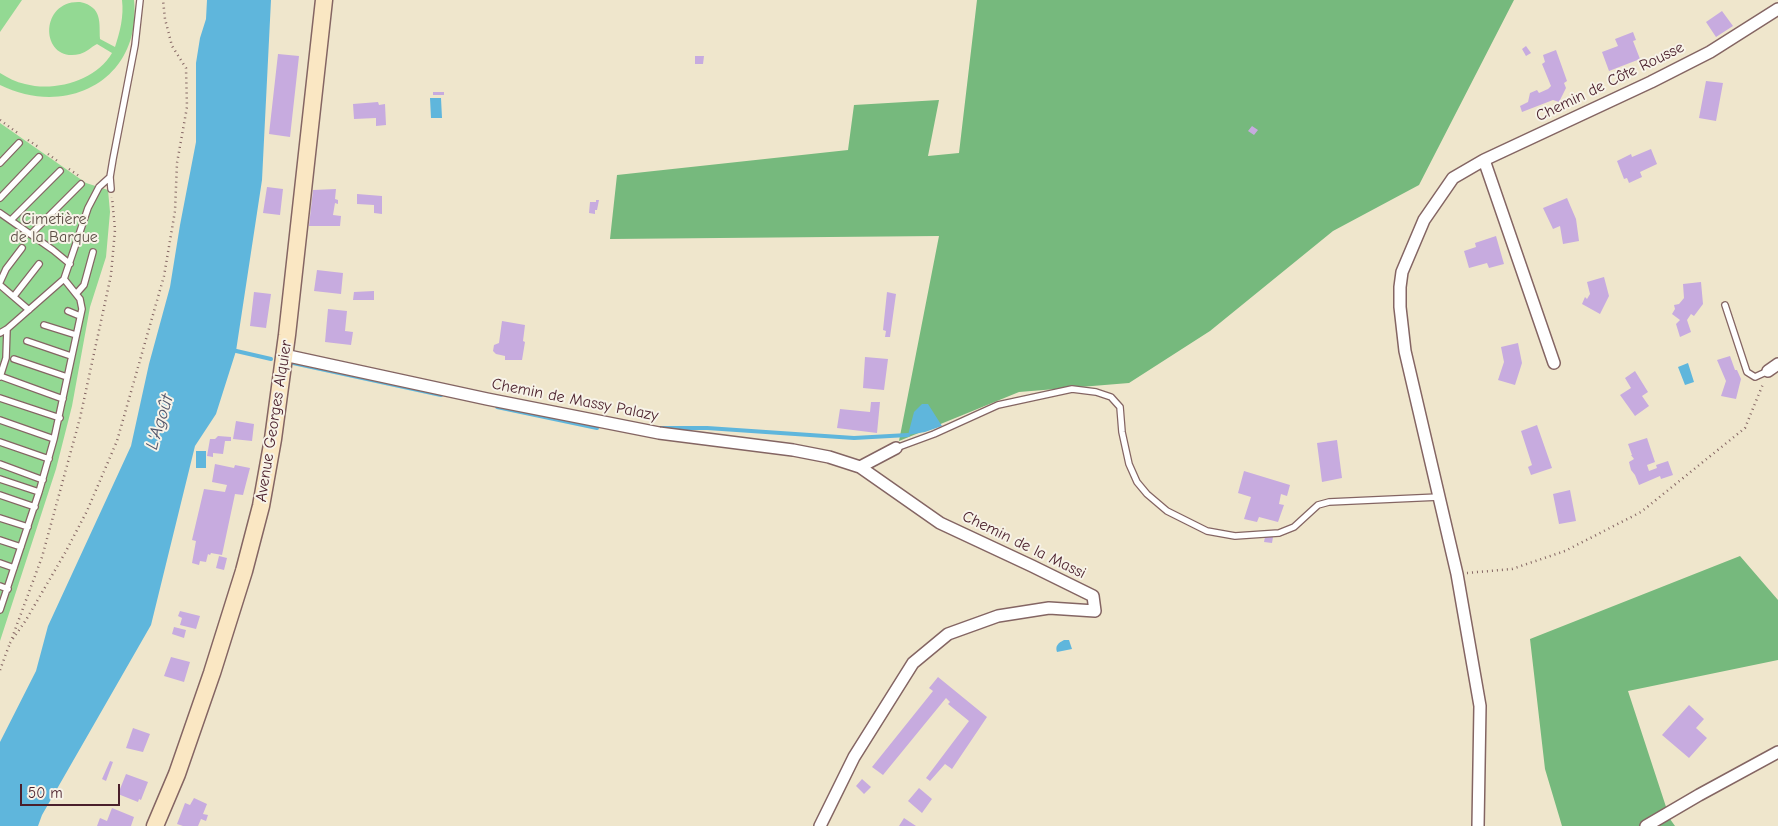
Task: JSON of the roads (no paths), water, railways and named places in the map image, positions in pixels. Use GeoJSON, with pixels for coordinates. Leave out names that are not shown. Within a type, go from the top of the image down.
{"type":"FeatureCollection","features":[{"type":"Feature","properties":{"kind":"main road","name":"Avenue Georges Alquier"},"geometry":{"type":"LineString","coordinates":[[155,826],[180,765],[212,673],[244,571],[263,496],[287,335],[324,0]]}},
{"type":"Feature","properties":{"kind":"street","name":"Chemin de Côte Rousse"},"geometry":{"type":"LineString","coordinates":[[1439,498],[1405,350],[1400,307],[1402,272],[1424,220],[1454,178],[1484,160],[1651,82],[1702,56],[1778,8]]}},
{"type":"Feature","properties":{"kind":"street"},"geometry":{"type":"LineString","coordinates":[[1484,160],[1554,363]]}},
{"type":"Feature","properties":{"kind":"street","name":"Chemin de Massy Palazy"},"geometry":{"type":"LineString","coordinates":[[284,356],[659,433],[792,450],[829,457],[860,467]]}},
{"type":"Feature","properties":{"kind":"street"},"geometry":{"type":"LineString","coordinates":[[1768,371],[1778,364]]}},
{"type":"Feature","properties":{"kind":"street"},"geometry":{"type":"LineString","coordinates":[[860,467],[896,448]]}},
{"type":"Feature","properties":{"kind":"street","name":"Chemin de la Massi"},"geometry":{"type":"LineString","coordinates":[[820,826],[854,757],[913,663],[948,634],[998,616],[1049,608],[1094,611],[1093,596],[940,523],[860,467]]}},
{"type":"Feature","properties":{"kind":"street"},"geometry":{"type":"LineString","coordinates":[[1439,498],[1457,574],[1480,706],[1478,826]]}},
{"type":"Feature","properties":{"kind":"street"},"geometry":{"type":"LineString","coordinates":[[1646,826],[1778,752]]}},
{"type":"Feature","properties":{"kind":"lane"},"geometry":{"type":"LineString","coordinates":[[111,189],[110,176],[135,45],[140,0]]}},
{"type":"Feature","properties":{"kind":"lane"},"geometry":{"type":"LineString","coordinates":[[0,163],[18,143]]}},
{"type":"Feature","properties":{"kind":"lane"},"geometry":{"type":"LineString","coordinates":[[0,198],[39,157]]}},
{"type":"Feature","properties":{"kind":"lane"},"geometry":{"type":"LineString","coordinates":[[11,220],[60,170]]}},
{"type":"Feature","properties":{"kind":"lane"},"geometry":{"type":"LineString","coordinates":[[0,333],[8,329],[64,279],[88,208],[100,187],[110,176]]}},
{"type":"Feature","properties":{"kind":"lane"},"geometry":{"type":"LineString","coordinates":[[31,234],[84,182]]}},
{"type":"Feature","properties":{"kind":"lane"},"geometry":{"type":"LineString","coordinates":[[0,213],[70,264]]}},
{"type":"Feature","properties":{"kind":"lane"},"geometry":{"type":"LineString","coordinates":[[22,248],[6,269],[0,284],[29,310]]}},
{"type":"Feature","properties":{"kind":"lane"},"geometry":{"type":"LineString","coordinates":[[76,294],[84,285],[93,252]]}},
{"type":"Feature","properties":{"kind":"lane"},"geometry":{"type":"LineString","coordinates":[[14,296],[39,264]]}},
{"type":"Feature","properties":{"kind":"lane"},"geometry":{"type":"LineString","coordinates":[[0,608],[40,492],[60,418],[82,309],[80,299],[64,279]]}},
{"type":"Feature","properties":{"kind":"lane"},"geometry":{"type":"LineString","coordinates":[[1725,305],[1748,372],[1755,377],[1768,371]]}},
{"type":"Feature","properties":{"kind":"lane"},"geometry":{"type":"LineString","coordinates":[[68,312],[80,316]]}},
{"type":"Feature","properties":{"kind":"lane"},"geometry":{"type":"LineString","coordinates":[[44,325],[76,336]]}},
{"type":"Feature","properties":{"kind":"lane"},"geometry":{"type":"LineString","coordinates":[[8,329],[6,358],[0,376],[63,399]]}},
{"type":"Feature","properties":{"kind":"lane"},"geometry":{"type":"LineString","coordinates":[[27,341],[71,356]]}},
{"type":"Feature","properties":{"kind":"lane"},"geometry":{"type":"LineString","coordinates":[[14,359],[67,377]]}},
{"type":"Feature","properties":{"kind":"lane"},"geometry":{"type":"LineString","coordinates":[[896,448],[934,434],[998,405],[1072,389],[1096,392],[1111,397],[1120,407],[1122,432],[1129,464],[1137,482],[1166,512],[1208,531],[1235,536],[1279,532],[1294,527],[1318,505],[1439,498]]}},
{"type":"Feature","properties":{"kind":"lane"},"geometry":{"type":"LineString","coordinates":[[0,398],[60,418]]}},
{"type":"Feature","properties":{"kind":"lane"},"geometry":{"type":"LineString","coordinates":[[0,420],[54,439]]}},
{"type":"Feature","properties":{"kind":"lane"},"geometry":{"type":"LineString","coordinates":[[0,442],[49,459]]}},
{"type":"Feature","properties":{"kind":"lane"},"geometry":{"type":"LineString","coordinates":[[0,464],[43,480]]}},
{"type":"Feature","properties":{"kind":"lane"},"geometry":{"type":"LineString","coordinates":[[0,479],[40,492]]}},
{"type":"Feature","properties":{"kind":"lane"},"geometry":{"type":"LineString","coordinates":[[0,495],[35,507]]}},
{"type":"Feature","properties":{"kind":"lane"},"geometry":{"type":"LineString","coordinates":[[0,518],[28,527]]}},
{"type":"Feature","properties":{"kind":"lane"},"geometry":{"type":"LineString","coordinates":[[0,540],[21,547]]}},
{"type":"Feature","properties":{"kind":"lane"},"geometry":{"type":"LineString","coordinates":[[0,563],[14,568]]}},
{"type":"Feature","properties":{"kind":"lane"},"geometry":{"type":"LineString","coordinates":[[0,586],[8,588]]}},
{"type":"Feature","properties":{"kind":"water","name":"L'Agoût"},"geometry":{"type":"Polygon","coordinates":[[[207,0],[271,0],[262,180],[236,351],[216,414],[195,446],[151,625],[42,815],[38,826],[0,826],[0,742],[36,671],[48,626],[131,446],[149,364],[170,287],[196,142],[196,63],[200,38],[206,19],[207,0]]]}},
{"type":"Feature","properties":{"kind":"water"},"geometry":{"type":"Polygon","coordinates":[[[430,98],[441,98],[442,118],[431,118],[430,98]]]}},
{"type":"Feature","properties":{"kind":"water"},"geometry":{"type":"Polygon","coordinates":[[[1688,363],[1694,382],[1685,385],[1678,367],[1688,363]]]}},
{"type":"Feature","properties":{"kind":"water"},"geometry":{"type":"Polygon","coordinates":[[[922,404],[928,404],[942,426],[908,435],[914,412],[922,404]]]}},
{"type":"Feature","properties":{"kind":"water"},"geometry":{"type":"Polygon","coordinates":[[[196,451],[206,451],[206,468],[196,468],[196,451]]]}},
{"type":"Feature","properties":{"kind":"water"},"geometry":{"type":"Polygon","coordinates":[[[1064,640],[1069,640],[1072,649],[1057,652],[1057,645],[1064,640]]]}},
{"type":"Feature","properties":{"kind":"waterway"},"geometry":{"type":"LineString","coordinates":[[232,350],[271,359]]}},
{"type":"Feature","properties":{"kind":"waterway"},"geometry":{"type":"LineString","coordinates":[[293,363],[441,395]]}},
{"type":"Feature","properties":{"kind":"waterway"},"geometry":{"type":"LineString","coordinates":[[497,407],[597,428]]}},
{"type":"Feature","properties":{"kind":"waterway"},"geometry":{"type":"LineString","coordinates":[[656,428],[707,428],[854,438],[908,435]]}},
{"type":"Feature","properties":{"kind":"park label","name":"Cimetière de la Barque"},"geometry":{"type":"Point","coordinates":[54,228]}}]}
